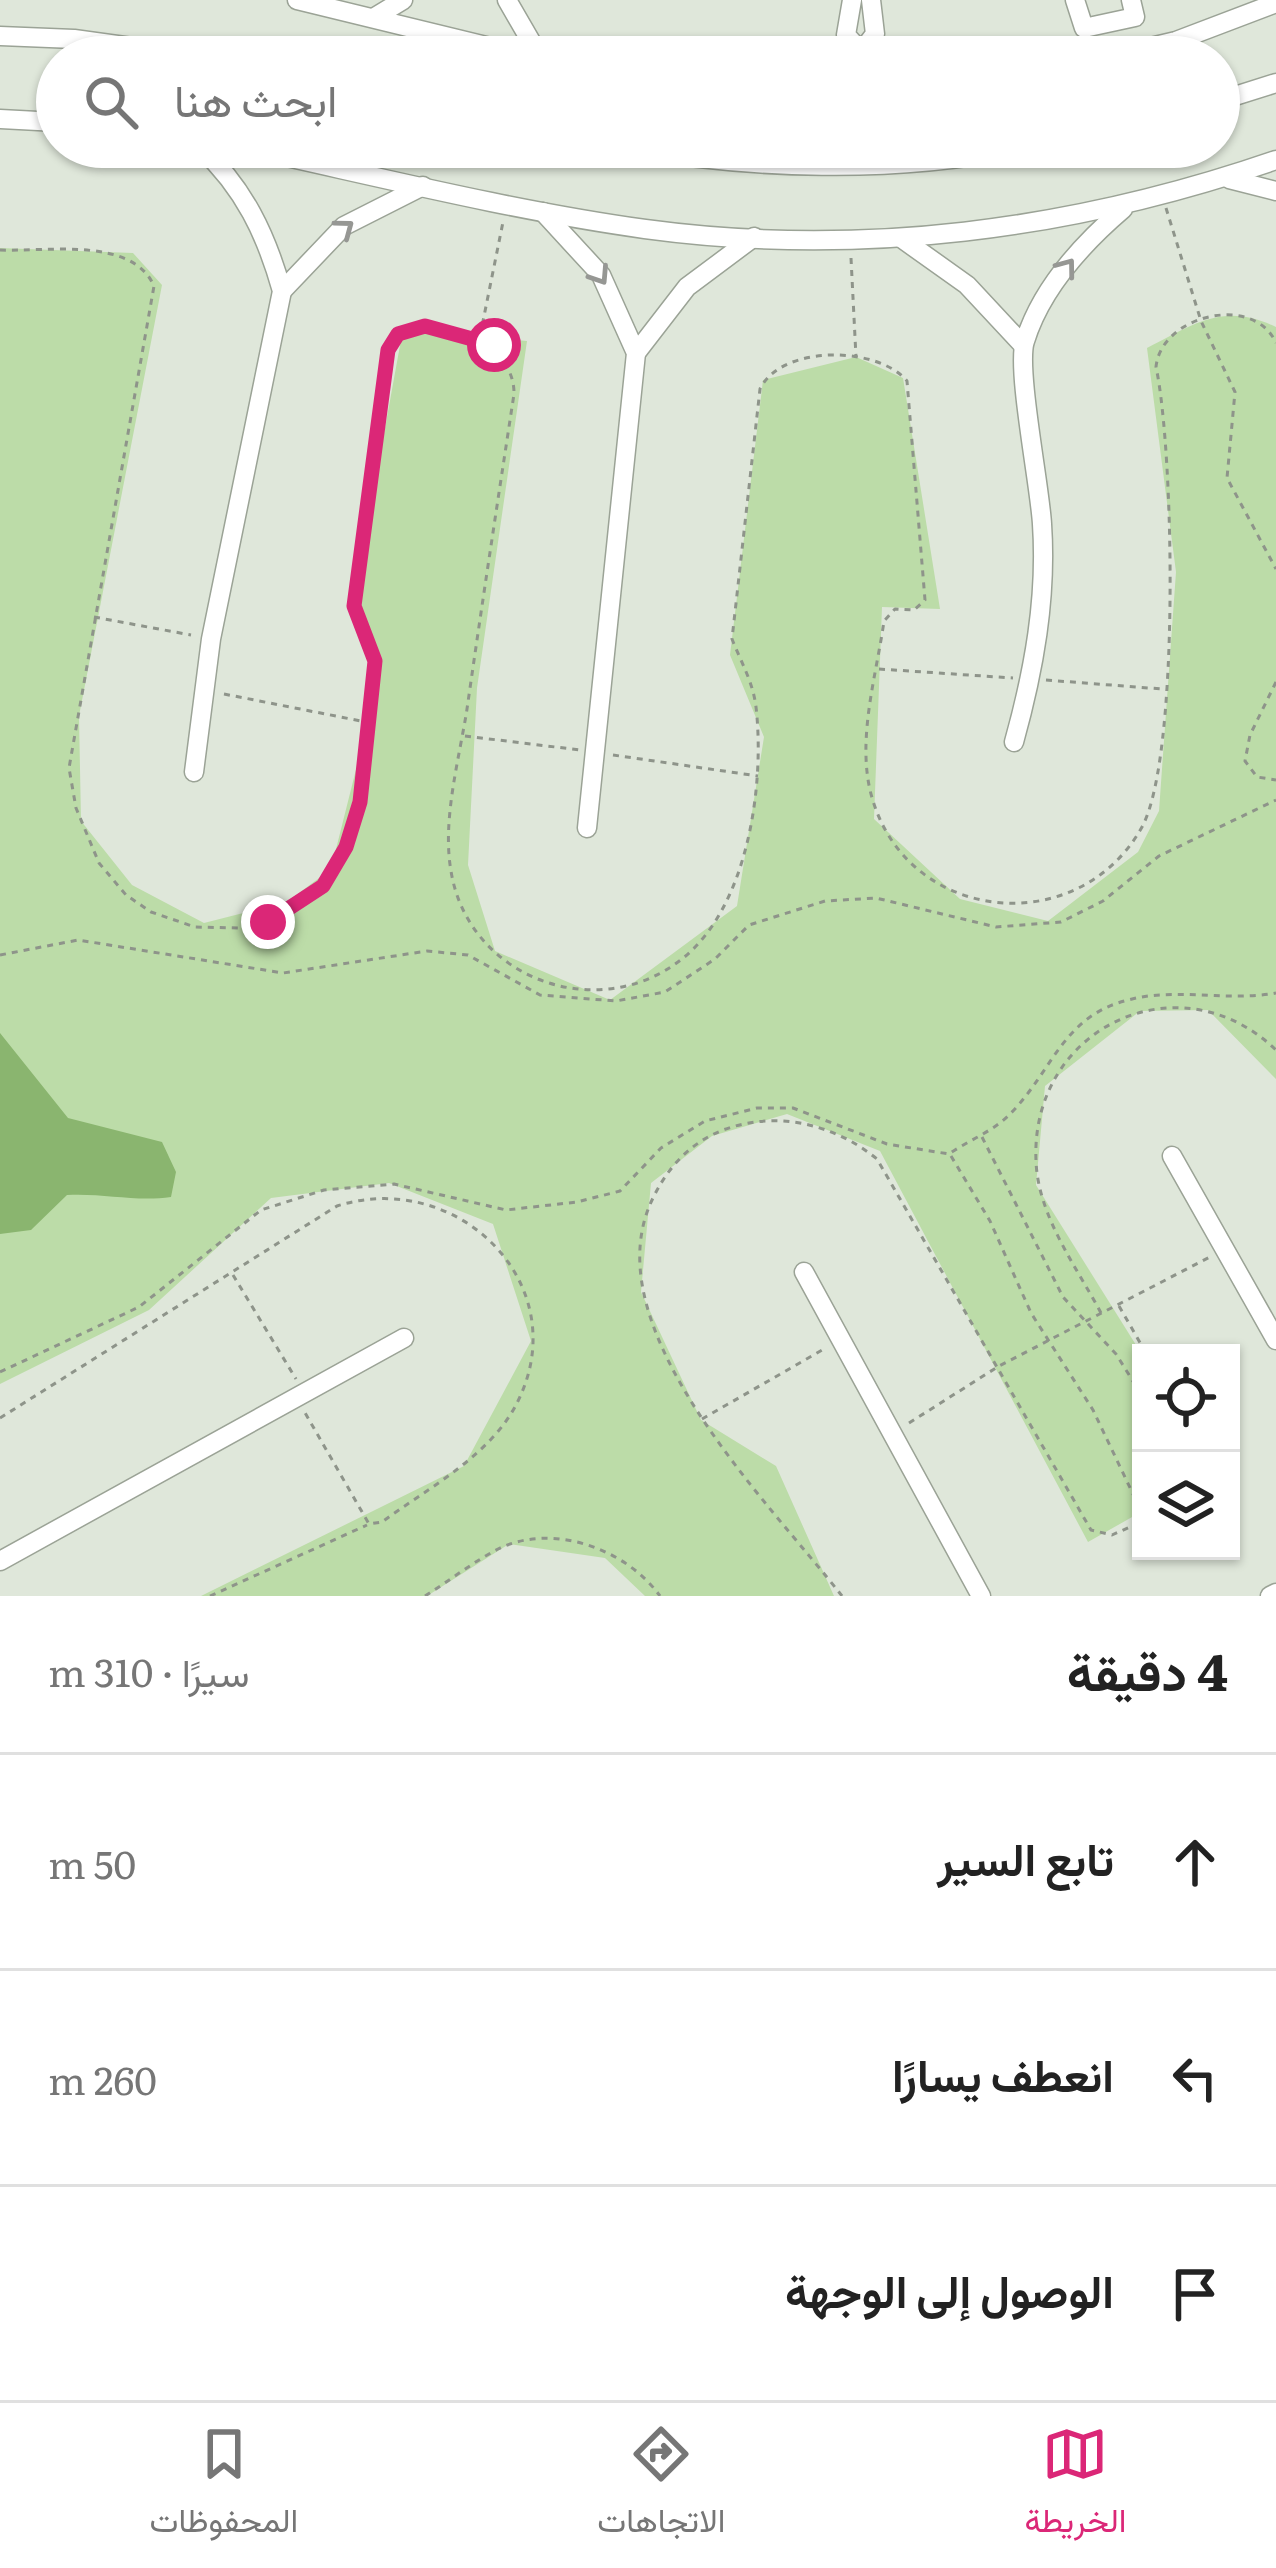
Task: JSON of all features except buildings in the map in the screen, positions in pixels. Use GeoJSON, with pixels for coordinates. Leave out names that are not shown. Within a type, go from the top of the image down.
{"type":"FeatureCollection","features":[{"type":"Feature","properties":{"kind":"street"},"geometry":{"type":"LineString","coordinates":[[297,0],[449,36]]}},
{"type":"Feature","properties":{"kind":"street"},"geometry":{"type":"LineString","coordinates":[[375,17],[404,0]]}},
{"type":"Feature","properties":{"kind":"street"},"geometry":{"type":"LineString","coordinates":[[507,0],[528,36]]}},
{"type":"Feature","properties":{"kind":"street"},"geometry":{"type":"LineString","coordinates":[[1075,0],[1084,28],[1135,17],[1131,0]]}},
{"type":"Feature","properties":{"kind":"street"},"geometry":{"type":"LineString","coordinates":[[1189,36],[1276,3]]}},
{"type":"Feature","properties":{"kind":"street"},"geometry":{"type":"LineString","coordinates":[[0,36],[36,37]]}},
{"type":"Feature","properties":{"kind":"street"},"geometry":{"type":"LineString","coordinates":[[1240,94],[1276,83]]}},
{"type":"Feature","properties":{"kind":"street"},"geometry":{"type":"LineString","coordinates":[[0,118],[36,121]]}},
{"type":"Feature","properties":{"kind":"street"},"geometry":{"type":"LineString","coordinates":[[339,168],[543,212],[648,229],[850,238],[1042,224],[1163,196],[1276,160]]}},
{"type":"Feature","properties":{"kind":"street"},"geometry":{"type":"LineString","coordinates":[[194,772],[211,639],[282,291],[269,246],[249,205],[218,168]]}},
{"type":"Feature","properties":{"kind":"street"},"geometry":{"type":"LineString","coordinates":[[1224,178],[1276,191]]}},
{"type":"Feature","properties":{"kind":"street"},"geometry":{"type":"LineString","coordinates":[[282,291],[344,226],[423,186]]}},
{"type":"Feature","properties":{"kind":"street"},"geometry":{"type":"LineString","coordinates":[[1014,742],[1031,679],[1042,602],[1042,524],[1023,345],[1066,266],[1130,203]]}},
{"type":"Feature","properties":{"kind":"street"},"geometry":{"type":"LineString","coordinates":[[543,212],[601,275],[636,353],[587,828]]}},
{"type":"Feature","properties":{"kind":"street"},"geometry":{"type":"LineString","coordinates":[[636,353],[687,287],[754,237]]}},
{"type":"Feature","properties":{"kind":"street"},"geometry":{"type":"LineString","coordinates":[[900,237],[967,285],[1023,345]]}},
{"type":"Feature","properties":{"kind":"street"},"geometry":{"type":"LineString","coordinates":[[1172,1156],[1276,1340]]}},
{"type":"Feature","properties":{"kind":"street"},"geometry":{"type":"LineString","coordinates":[[804,1272],[981,1596]]}},
{"type":"Feature","properties":{"kind":"street"},"geometry":{"type":"LineString","coordinates":[[0,1561],[404,1338]]}},
{"type":"Feature","properties":{"kind":"path"},"geometry":{"type":"LineString","coordinates":[[1163,196],[1201,321],[1235,392],[1227,478],[1276,569]]}},
{"type":"Feature","properties":{"kind":"path"},"geometry":{"type":"LineString","coordinates":[[479,340],[507,203]]}},
{"type":"Feature","properties":{"kind":"path"},"geometry":{"type":"LineString","coordinates":[[850,238],[856,357]]}},
{"type":"Feature","properties":{"kind":"path"},"geometry":{"type":"LineString","coordinates":[[0,250],[120,254],[143,267],[154,286],[152,322],[92,617],[69,768],[76,808],[107,875],[126,895],[165,918],[210,928],[254,926],[293,910],[323,886],[346,847],[360,802],[375,661],[354,606],[388,350],[398,334],[413,327],[494,345],[508,362],[514,394],[460,753],[450,868],[464,911],[501,962],[539,981],[581,990],[624,987],[656,976],[694,948],[721,911],[759,796],[756,705],[732,639],[760,389],[768,375],[786,364],[856,357],[893,367],[911,392],[926,600],[914,610],[896,609],[884,621],[866,740],[874,805],[906,861],[940,887],[984,902],[1037,903],[1079,890],[1113,864],[1141,828],[1154,791],[1171,568],[1156,360],[1175,332],[1201,321],[1240,314],[1267,327],[1276,344]]}},
{"type":"Feature","properties":{"kind":"path"},"geometry":{"type":"LineString","coordinates":[[92,617],[211,639]]}},
{"type":"Feature","properties":{"kind":"path"},"geometry":{"type":"LineString","coordinates":[[1276,682],[1250,735],[1244,761],[1257,777],[1276,780]]}},
{"type":"Feature","properties":{"kind":"path"},"geometry":{"type":"LineString","coordinates":[[204,691],[366,722]]}},
{"type":"Feature","properties":{"kind":"path"},"geometry":{"type":"LineString","coordinates":[[0,955],[78,940],[283,973],[428,951],[468,955],[540,995],[616,1001],[665,992],[715,958],[749,925],[825,901],[877,898],[996,928],[1061,922],[1103,901],[1159,856],[1276,800]]}},
{"type":"Feature","properties":{"kind":"path"},"geometry":{"type":"LineString","coordinates":[[0,1372],[140,1307],[261,1210],[324,1190],[394,1184],[506,1210],[577,1202],[620,1191],[661,1148],[705,1121],[757,1108],[793,1108],[887,1144],[949,1154],[1020,1103],[1068,1032],[1106,1007],[1150,995],[1246,999],[1276,993]]}},
{"type":"Feature","properties":{"kind":"path"},"geometry":{"type":"LineString","coordinates":[[1101,1313],[1045,1208],[1038,1183],[1041,1117],[1065,1059],[1110,1023],[1164,1009],[1221,1016],[1276,1050]]}},
{"type":"Feature","properties":{"kind":"path"},"geometry":{"type":"LineString","coordinates":[[980,1135],[1053,1280],[1132,1382]]}},
{"type":"Feature","properties":{"kind":"path"},"geometry":{"type":"LineString","coordinates":[[949,1154],[991,1221],[1048,1342],[1094,1410],[1132,1494]]}},
{"type":"Feature","properties":{"kind":"path"},"geometry":{"type":"LineString","coordinates":[[0,1418],[338,1206],[395,1197],[438,1205],[487,1236],[514,1275],[529,1317],[532,1347],[523,1389],[510,1415],[482,1448],[382,1522],[368,1524],[210,1596]]}},
{"type":"Feature","properties":{"kind":"path"},"geometry":{"type":"LineString","coordinates":[[892,1433],[1048,1342],[1225,1250]]}},
{"type":"Feature","properties":{"kind":"path"},"geometry":{"type":"LineString","coordinates":[[232,1273],[368,1524]]}},
{"type":"Feature","properties":{"kind":"path"},"geometry":{"type":"LineString","coordinates":[[1118,1305],[1141,1344]]}},
{"type":"Feature","properties":{"kind":"path"},"geometry":{"type":"LineString","coordinates":[[700,1420],[841,1340]]}},
{"type":"Feature","properties":{"kind":"path"},"geometry":{"type":"LineString","coordinates":[[425,1596],[500,1548],[546,1540],[589,1545],[614,1556],[646,1578],[660,1596]]}},
{"type":"Feature","properties":{"kind":"shaded area"},"geometry":{"type":"Polygon","coordinates":[[[0,248],[133,253],[162,285],[79,716],[81,821],[132,885],[204,923],[287,902],[331,869],[380,674],[353,604],[403,329],[527,341],[477,688],[468,865],[495,951],[610,1000],[737,906],[764,737],[730,655],[763,380],[856,357],[903,378],[940,609],[882,607],[874,819],[960,899],[1048,921],[1138,852],[1159,811],[1176,572],[1147,348],[1196,324],[1225,316],[1276,327],[1276,1079],[1208,1010],[1140,1011],[1045,1086],[1036,1185],[1135,1344],[1132,1517],[1088,1542],[880,1151],[787,1114],[712,1136],[651,1183],[641,1292],[701,1420],[776,1466],[834,1596],[645,1596],[605,1558],[509,1544],[427,1596],[201,1596],[464,1466],[531,1341],[493,1224],[389,1183],[271,1198],[149,1310],[0,1384],[0,248]]]}},
{"type":"Feature","properties":{"kind":"shaded area"},"geometry":{"type":"Polygon","coordinates":[[[0,1033],[68,1118],[162,1142],[176,1172],[171,1197],[67,1195],[31,1230],[0,1234],[0,1033]]]}},
{"type":"Feature","properties":{"kind":"route"},"geometry":{"type":"LineString","coordinates":[[268,922],[304,903],[323,886],[346,847],[360,802],[364,729],[375,661],[354,606],[391,342],[398,334],[425,326],[494,345]]}}]}
